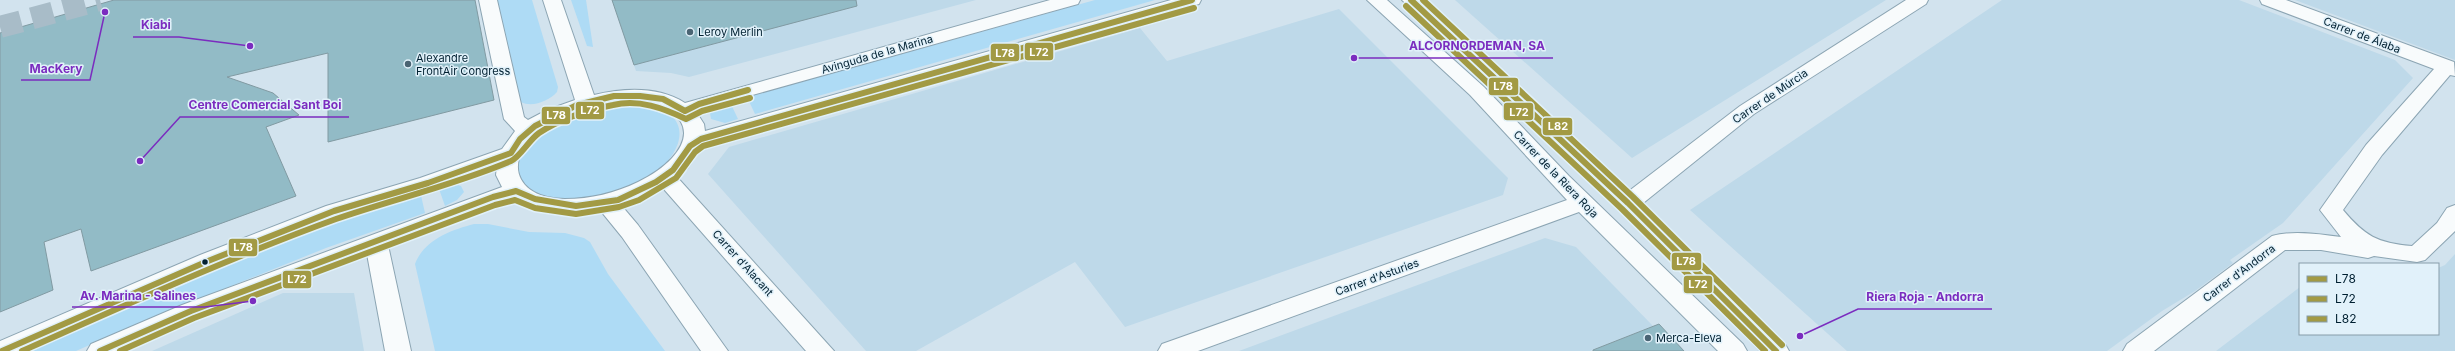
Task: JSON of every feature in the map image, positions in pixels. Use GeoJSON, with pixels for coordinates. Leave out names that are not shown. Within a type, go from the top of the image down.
{"type":"FeatureCollection","features":[{"type":"Feature","properties":{"kind":"street"},"geometry":{"type":"LineString","coordinates":[[488,0],[514,118],[528,131]]}},
{"type":"Feature","properties":{"kind":"street"},"geometry":{"type":"LineString","coordinates":[[552,0],[586,102]]}},
{"type":"Feature","properties":{"kind":"street","name":"Avinguda de la Marina"},"geometry":{"type":"LineString","coordinates":[[685,111],[699,104],[1071,0]]}},
{"type":"Feature","properties":{"kind":"street"},"geometry":{"type":"LineString","coordinates":[[693,143],[710,136],[1192,0]]}},
{"type":"Feature","properties":{"kind":"street","name":"Carrer de la Riera Roja"},"geometry":{"type":"LineString","coordinates":[[1376,0],[1478,91],[1582,202],[1734,351]]}},
{"type":"Feature","properties":{"kind":"street"},"geometry":{"type":"LineString","coordinates":[[1411,0],[1628,203],[1776,351]]}},
{"type":"Feature","properties":{"kind":"street","name":"Carrer de Múrcia"},"geometry":{"type":"LineString","coordinates":[[1628,203],[1747,110],[1919,0]]}},
{"type":"Feature","properties":{"kind":"street","name":"Carrer de Álaba"},"geometry":{"type":"LineString","coordinates":[[2269,0],[2451,68]]}},
{"type":"Feature","properties":{"kind":"street","name":"Carrer d'Andorra"},"geometry":{"type":"LineString","coordinates":[[2381,252],[2351,236],[2331,210],[2374,150],[2451,68]]}},
{"type":"Feature","properties":{"kind":"street"},"geometry":{"type":"LineString","coordinates":[[614,96],[644,96],[670,102],[685,111],[693,123],[693,143],[685,157],[664,176],[637,191],[606,202],[573,206],[553,205],[536,201],[516,191],[507,173],[511,153],[528,131],[559,112],[586,102],[614,96]]}},
{"type":"Feature","properties":{"kind":"street"},"geometry":{"type":"LineString","coordinates":[[2,351],[208,261],[334,211],[428,183],[511,153]]}},
{"type":"Feature","properties":{"kind":"street","name":"Carrer d'Alacant"},"geometry":{"type":"LineString","coordinates":[[664,176],[820,351]]}},
{"type":"Feature","properties":{"kind":"street"},"geometry":{"type":"LineString","coordinates":[[100,351],[191,311],[492,197],[516,191]]}},
{"type":"Feature","properties":{"kind":"street"},"geometry":{"type":"LineString","coordinates":[[606,202],[630,231],[715,351]]}},
{"type":"Feature","properties":{"kind":"street","name":"Carrer d'Asturies"},"geometry":{"type":"LineString","coordinates":[[1171,351],[1582,202]]}},
{"type":"Feature","properties":{"kind":"street","name":"Carrer d'Andorra"},"geometry":{"type":"LineString","coordinates":[[2136,351],[2280,242],[2321,242],[2381,252],[2417,254],[2445,228],[2455,213]]}},
{"type":"Feature","properties":{"kind":"street"},"geometry":{"type":"LineString","coordinates":[[376,242],[398,351]]}},
{"type":"Feature","properties":{"kind":"shaded area"},"geometry":{"type":"Polygon","coordinates":[[[497,0],[532,0],[558,87],[557,92],[545,101],[535,104],[525,104],[521,102],[497,0]]]}},
{"type":"Feature","properties":{"kind":"shaded area"},"geometry":{"type":"Polygon","coordinates":[[[571,0],[586,0],[593,47],[587,46],[571,0]]]}},
{"type":"Feature","properties":{"kind":"shaded area"},"geometry":{"type":"Polygon","coordinates":[[[612,0],[976,0],[689,77],[671,73],[636,71],[612,0]]]}},
{"type":"Feature","properties":{"kind":"shaded area"},"geometry":{"type":"Polygon","coordinates":[[[1095,0],[1155,0],[755,114],[747,97],[1095,0]]]}},
{"type":"Feature","properties":{"kind":"shaded area"},"geometry":{"type":"Polygon","coordinates":[[[1455,0],[1886,0],[1632,158],[1455,0]]]}},
{"type":"Feature","properties":{"kind":"shaded area"},"geometry":{"type":"Polygon","coordinates":[[[2002,0],[2239,0],[2395,60],[2413,78],[2283,223],[2230,260],[2233,263],[2195,291],[2162,311],[2107,351],[1847,351],[1690,210],[2002,0]]]}},
{"type":"Feature","properties":{"kind":"shaded area"},"geometry":{"type":"Polygon","coordinates":[[[2295,0],[2455,0],[2455,60],[2295,0]]]}},
{"type":"Feature","properties":{"kind":"shaded area"},"geometry":{"type":"Polygon","coordinates":[[[1339,9],[1508,178],[1503,195],[1125,327],[1075,262],[916,351],[866,351],[708,174],[729,147],[1140,28],[1167,61],[1339,9]]]}},
{"type":"Feature","properties":{"kind":"shaded area"},"geometry":{"type":"Polygon","coordinates":[[[730,102],[738,119],[725,123],[711,119],[710,113],[721,104],[730,102]]]}},
{"type":"Feature","properties":{"kind":"shaded area"},"geometry":{"type":"Polygon","coordinates":[[[620,103],[653,106],[666,112],[675,119],[679,128],[677,147],[671,157],[654,174],[623,190],[590,198],[562,199],[549,197],[536,193],[525,186],[519,178],[516,165],[519,155],[527,143],[538,132],[563,117],[577,112],[620,103]]]}},
{"type":"Feature","properties":{"kind":"shaded area"},"geometry":{"type":"Polygon","coordinates":[[[451,183],[461,186],[464,192],[457,200],[445,206],[438,186],[451,183]]]}},
{"type":"Feature","properties":{"kind":"shaded area"},"geometry":{"type":"Polygon","coordinates":[[[420,191],[425,213],[326,248],[144,321],[76,351],[15,351],[267,248],[420,191]]]}},
{"type":"Feature","properties":{"kind":"shaded area"},"geometry":{"type":"Polygon","coordinates":[[[474,224],[488,224],[529,232],[565,233],[584,238],[590,242],[608,274],[665,351],[435,351],[415,264],[425,248],[439,237],[456,229],[474,224]]]}},
{"type":"Feature","properties":{"kind":"shaded area"},"geometry":{"type":"Polygon","coordinates":[[[1545,238],[1576,247],[1653,326],[1590,351],[1239,351],[1545,238]]]}},
{"type":"Feature","properties":{"kind":"shaded area"},"geometry":{"type":"Polygon","coordinates":[[[2455,254],[2455,351],[2216,351],[2299,288],[2299,335],[2439,335],[2439,268],[2445,265],[2455,254]]]}},
{"type":"Feature","properties":{"kind":"shaded area"},"geometry":{"type":"Polygon","coordinates":[[[283,293],[354,293],[364,351],[152,351],[283,293]]]}},
{"type":"Feature","properties":{"kind":"building"},"geometry":{"type":"Polygon","coordinates":[[[114,0],[475,0],[494,100],[328,142],[328,53],[227,77],[273,93],[299,115],[266,127],[296,196],[91,271],[81,229],[44,242],[53,290],[0,312],[0,33],[114,0]]]}},
{"type":"Feature","properties":{"kind":"building","name":"Leroy Merlin"},"geometry":{"type":"Polygon","coordinates":[[[612,0],[856,0],[857,6],[634,65],[612,0]]]}},
{"type":"Feature","properties":{"kind":"building","name":"Merca-Eleva"},"geometry":{"type":"Polygon","coordinates":[[[1659,324],[1684,351],[1593,351],[1593,350],[1659,324]]]}},
{"type":"Feature","properties":{"kind":"tunnel"},"geometry":{"type":"LineString","coordinates":[[0,27],[100,0]]}},
{"type":"Feature","properties":{"kind":"transit line","name":"L78"},"geometry":{"type":"LineString","coordinates":[[100,351],[191,311],[493,197],[516,191],[535,199],[556,204],[576,206],[618,200],[656,182],[673,170],[690,146],[701,139],[1192,0]]}},
{"type":"Feature","properties":{"kind":"transit line","name":"L78"},"geometry":{"type":"LineString","coordinates":[[1411,0],[1628,203],[1776,351]]}},
{"type":"Feature","properties":{"kind":"transit line","name":"L82"},"geometry":{"type":"LineString","coordinates":[[1423,0],[1633,197],[1782,345]]}},
{"type":"Feature","properties":{"kind":"transit line","name":"L72"},"geometry":{"type":"LineString","coordinates":[[1406,6],[1622,209],[1765,351]]}},
{"type":"Feature","properties":{"kind":"transit line","name":"L72"},"geometry":{"type":"LineString","coordinates":[[120,351],[194,318],[495,205],[515,200],[535,208],[555,213],[576,214],[598,212],[619,207],[639,200],[676,178],[695,152],[703,146],[1194,8]]}},
{"type":"Feature","properties":{"kind":"transit line","name":"L78"},"geometry":{"type":"LineString","coordinates":[[2,351],[208,261],[334,211],[428,183],[511,153],[520,139],[535,126],[577,105],[614,96],[640,96],[663,99],[685,111],[699,104],[748,90]]}},
{"type":"Feature","properties":{"kind":"transit line","name":"L72"},"geometry":{"type":"LineString","coordinates":[[22,351],[211,268],[337,219],[430,191],[514,160],[526,144],[539,133],[580,113],[615,104],[639,104],[660,107],[686,119],[702,111],[750,98]]}},
{"type":"Feature","properties":{"kind":"place","name":"MacKery"},"geometry":{"type":"Point","coordinates":[105,12]}},
{"type":"Feature","properties":{"kind":"place","name":"Leroy Merlin"},"geometry":{"type":"Point","coordinates":[690,32]}},
{"type":"Feature","properties":{"kind":"place","name":"Kiabi"},"geometry":{"type":"Point","coordinates":[250,46]}},
{"type":"Feature","properties":{"kind":"place","name":"ALCORNORDEMAN, SA"},"geometry":{"type":"Point","coordinates":[1354,58]}},
{"type":"Feature","properties":{"kind":"place","name":"Alexandre FrontAir Congress"},"geometry":{"type":"Point","coordinates":[408,64]}},
{"type":"Feature","properties":{"kind":"place","name":"Centre Comercial Sant Boi"},"geometry":{"type":"Point","coordinates":[140,161]}},
{"type":"Feature","properties":{"kind":"place","name":"Av. Marina - Salines"},"geometry":{"type":"Point","coordinates":[253,301]}},
{"type":"Feature","properties":{"kind":"place","name":"Riera Roja - Andorra"},"geometry":{"type":"Point","coordinates":[1800,336]}},
{"type":"Feature","properties":{"kind":"place","name":"Merca-Eleva"},"geometry":{"type":"Point","coordinates":[1648,338]}}]}
